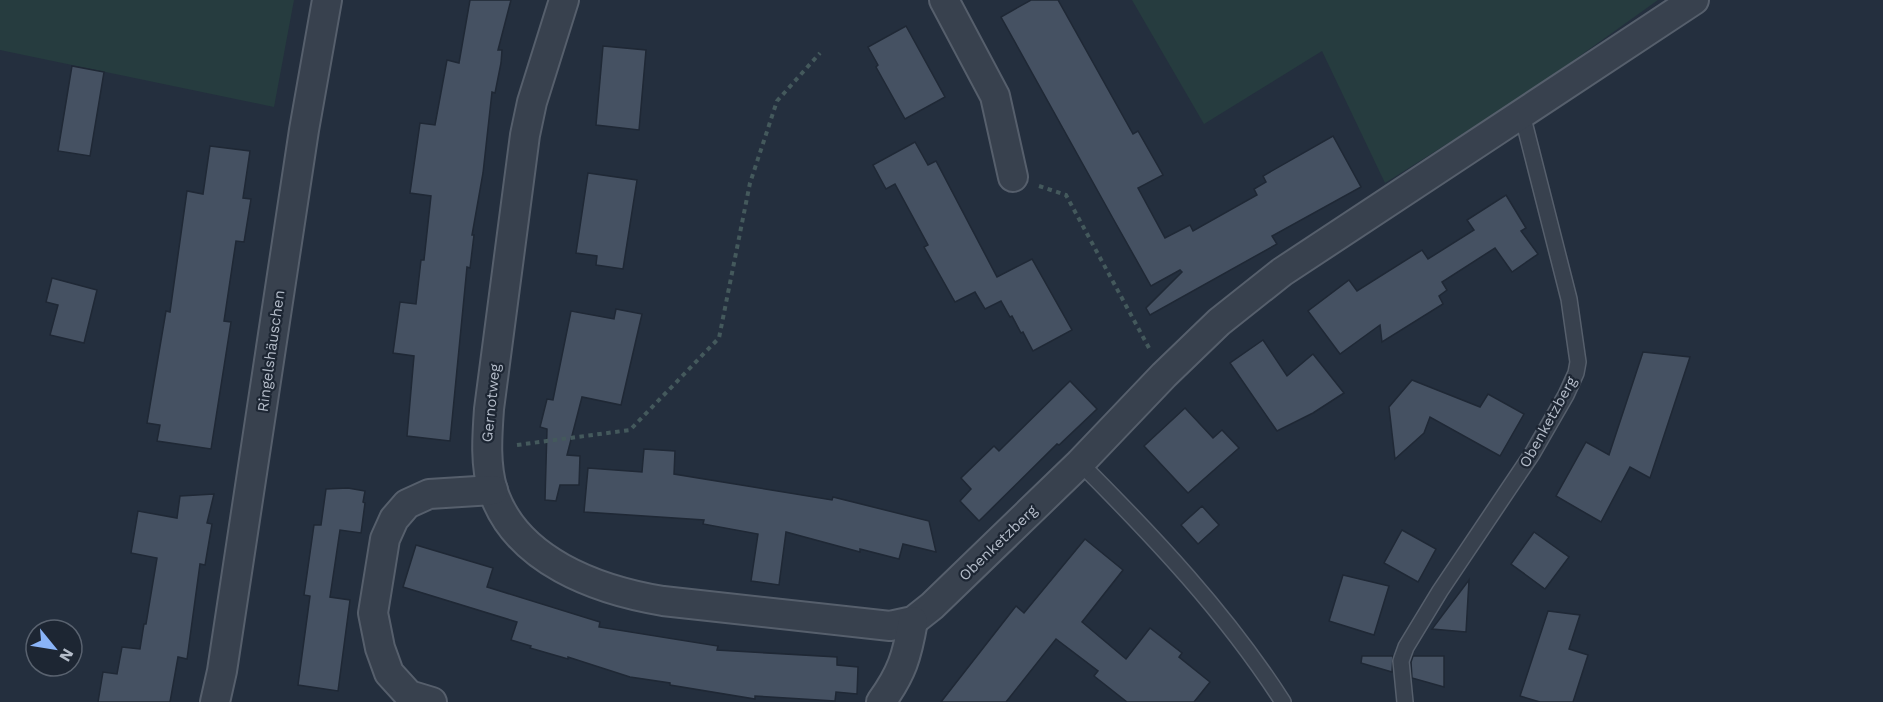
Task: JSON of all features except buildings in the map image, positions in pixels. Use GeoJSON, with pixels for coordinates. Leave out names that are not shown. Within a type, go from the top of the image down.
{"type":"FeatureCollection","features":[{"type":"Feature","properties":{"kind":"street","name":"Ringelshäuschen"},"geometry":{"type":"LineString","coordinates":[[215,702],[228,636],[304,130],[327,0]]}},
{"type":"Feature","properties":{"kind":"street","name":"Gernotweg"},"geometry":{"type":"LineString","coordinates":[[564,0],[532,102],[525,135],[489,409],[486,449],[493,490],[502,511],[515,532],[541,555],[567,571],[607,588],[639,597],[890,626],[914,621]]}},
{"type":"Feature","properties":{"kind":"street"},"geometry":{"type":"LineString","coordinates":[[944,0],[996,96],[1013,177]]}},
{"type":"Feature","properties":{"kind":"street","name":"Obenketzberg"},"geometry":{"type":"LineString","coordinates":[[914,621],[985,557],[1219,322],[1282,272],[1694,0]]}},
{"type":"Feature","properties":{"kind":"street"},"geometry":{"type":"LineString","coordinates":[[432,702],[409,696],[389,673],[380,648],[373,613],[386,539],[394,519],[407,504],[429,494],[493,490]]}},
{"type":"Feature","properties":{"kind":"street"},"geometry":{"type":"LineString","coordinates":[[881,702],[896,681],[908,652],[914,621]]}},
{"type":"Feature","properties":{"kind":"lane","name":"Obenketzberg"},"geometry":{"type":"LineString","coordinates":[[1405,702],[1401,662],[1406,647],[1459,561],[1532,454],[1576,373],[1578,362],[1569,299],[1522,114]]}},
{"type":"Feature","properties":{"kind":"lane"},"geometry":{"type":"LineString","coordinates":[[1080,463],[1167,552],[1218,611],[1283,702]]}},
{"type":"Feature","properties":{"kind":"path"},"geometry":{"type":"LineString","coordinates":[[486,449],[630,430],[719,338],[750,183],[777,101],[820,53]]}},
{"type":"Feature","properties":{"kind":"path"},"geometry":{"type":"LineString","coordinates":[[1013,177],[1066,195],[1164,375]]}},
{"type":"Feature","properties":{"kind":"green space"},"geometry":{"type":"Polygon","coordinates":[[[0,0],[294,0],[274,107],[0,50],[0,0]]]}},
{"type":"Feature","properties":{"kind":"green space"},"geometry":{"type":"Polygon","coordinates":[[[1132,0],[1658,0],[1528,93],[1385,183],[1322,51],[1204,124],[1132,0]]]}}]}
